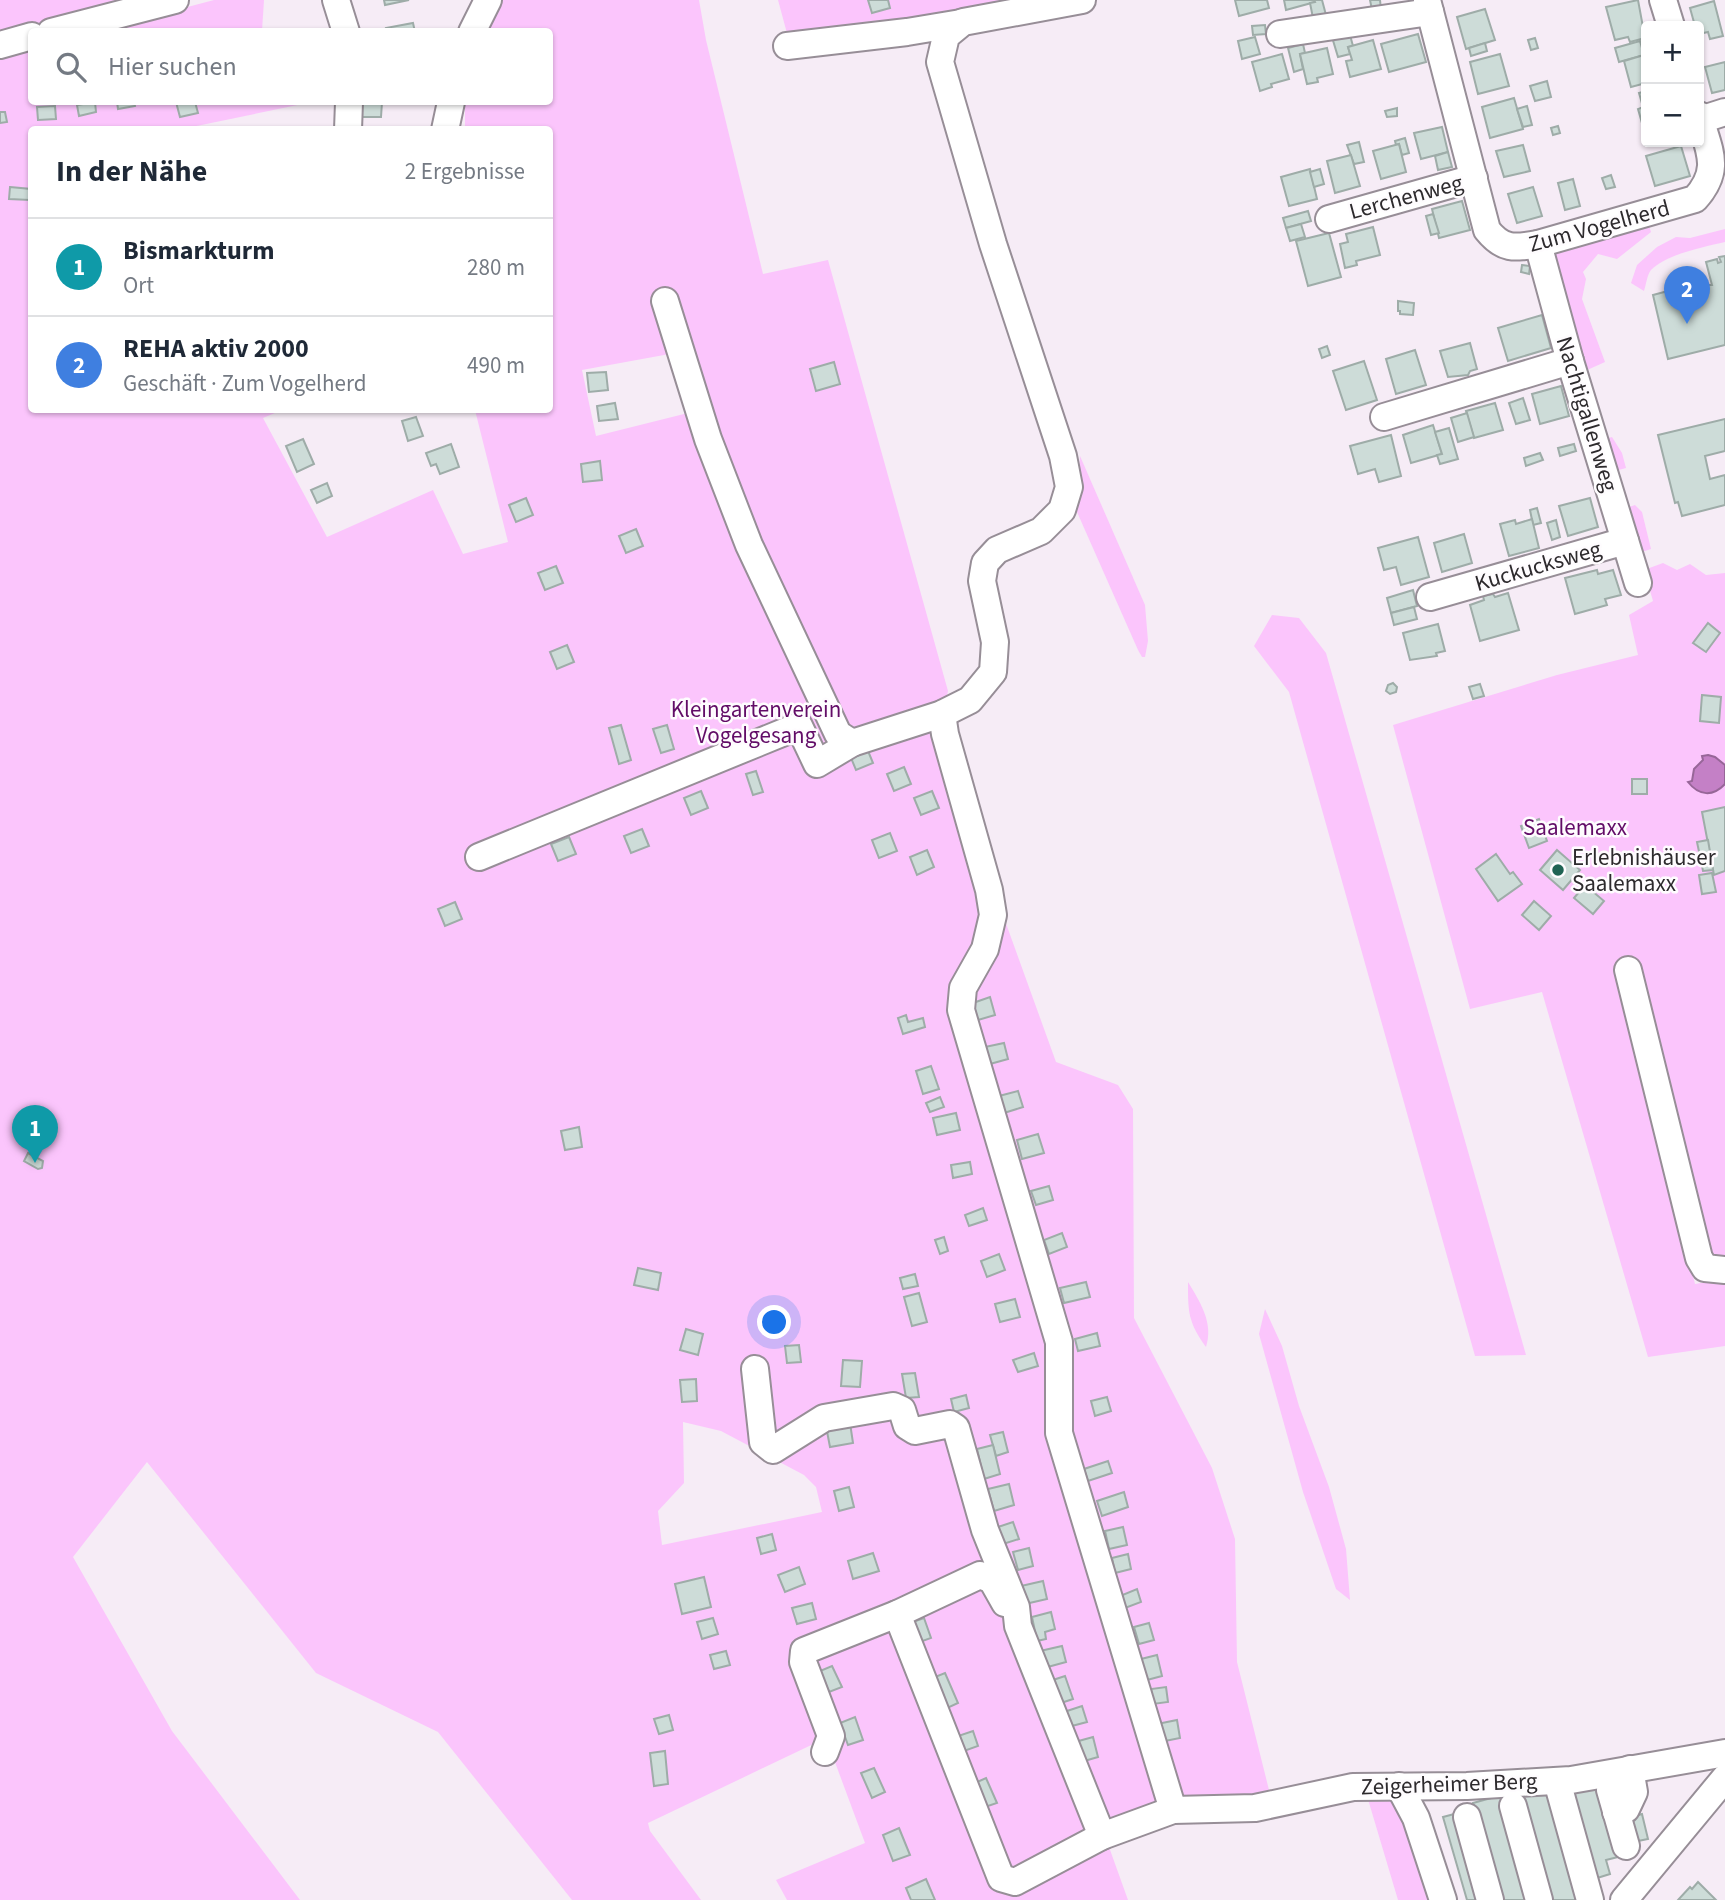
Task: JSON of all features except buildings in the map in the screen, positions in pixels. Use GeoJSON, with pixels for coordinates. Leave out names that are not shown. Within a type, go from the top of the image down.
{"type":"FeatureCollection","features":[{"type":"Feature","properties":{"kind":"street"},"geometry":{"type":"LineString","coordinates":[[66,28],[175,0]]}},
{"type":"Feature","properties":{"kind":"street"},"geometry":{"type":"LineString","coordinates":[[336,0],[344,28]]}},
{"type":"Feature","properties":{"kind":"street"},"geometry":{"type":"LineString","coordinates":[[474,28],[488,0]]}},
{"type":"Feature","properties":{"kind":"street"},"geometry":{"type":"LineString","coordinates":[[787,46],[907,32],[1082,0]]}},
{"type":"Feature","properties":{"kind":"street"},"geometry":{"type":"LineString","coordinates":[[1663,0],[1669,21]]}},
{"type":"Feature","properties":{"kind":"street"},"geometry":{"type":"LineString","coordinates":[[1286,36],[1429,6]]}},
{"type":"Feature","properties":{"kind":"street","name":"Zum Vogelherd"},"geometry":{"type":"LineString","coordinates":[[1429,6],[1487,230],[1496,242],[1514,248],[1662,220],[1695,199],[1708,184],[1713,167],[1708,116]]}},
{"type":"Feature","properties":{"kind":"street"},"geometry":{"type":"LineString","coordinates":[[478,857],[799,726],[817,764],[852,743],[942,714],[970,700],[993,672],[995,642],[982,581],[985,563],[997,550],[1041,531],[1062,510],[1069,487],[1063,456],[993,244],[940,62],[946,36],[963,22]]}},
{"type":"Feature","properties":{"kind":"street"},"geometry":{"type":"LineString","coordinates":[[3,44],[28,38]]}},
{"type":"Feature","properties":{"kind":"street"},"geometry":{"type":"LineString","coordinates":[[348,126],[349,105]]}},
{"type":"Feature","properties":{"kind":"street"},"geometry":{"type":"LineString","coordinates":[[445,126],[450,105]]}},
{"type":"Feature","properties":{"kind":"street","name":"Lerchenweg"},"geometry":{"type":"LineString","coordinates":[[1335,219],[1474,178]]}},
{"type":"Feature","properties":{"kind":"street","name":"Nachtigallenweg"},"geometry":{"type":"LineString","coordinates":[[1538,244],[1570,361],[1638,583]]}},
{"type":"Feature","properties":{"kind":"street"},"geometry":{"type":"LineString","coordinates":[[665,301],[708,439],[749,545],[838,734],[852,743]]}},
{"type":"Feature","properties":{"kind":"street"},"geometry":{"type":"LineString","coordinates":[[1394,418],[1570,361]]}},
{"type":"Feature","properties":{"kind":"street","name":"Kuckucksweg"},"geometry":{"type":"LineString","coordinates":[[1445,598],[1625,541]]}},
{"type":"Feature","properties":{"kind":"street"},"geometry":{"type":"LineString","coordinates":[[942,714],[945,734],[989,890],[993,915],[985,949],[963,988],[961,1010],[1059,1342],[1059,1433],[1174,1810]]}},
{"type":"Feature","properties":{"kind":"street"},"geometry":{"type":"LineString","coordinates":[[1629,970],[1699,1258],[1705,1268],[1725,1270]]}},
{"type":"Feature","properties":{"kind":"street"},"geometry":{"type":"LineString","coordinates":[[755,1369],[762,1442],[773,1450],[824,1418],[893,1406],[902,1410],[907,1426],[915,1432],[950,1424],[956,1429],[985,1530],[1016,1607],[1018,1626]]}},
{"type":"Feature","properties":{"kind":"street"},"geometry":{"type":"LineString","coordinates":[[825,1752],[831,1736],[803,1662],[804,1651],[897,1614],[980,1575],[992,1580],[1018,1626],[1102,1836]]}},
{"type":"Feature","properties":{"kind":"street","name":"Zeigerheimer Berg"},"geometry":{"type":"LineString","coordinates":[[897,1614],[1001,1878],[1015,1882],[1102,1836],[1174,1810],[1255,1808],[1353,1787],[1467,1786],[1557,1781],[1725,1753]]}},
{"type":"Feature","properties":{"kind":"street"},"geometry":{"type":"LineString","coordinates":[[1626,1846],[1613,1801],[1626,1809],[1634,1792],[1630,1769]]}},
{"type":"Feature","properties":{"kind":"street"},"geometry":{"type":"LineString","coordinates":[[1624,1900],[1725,1778]]}},
{"type":"Feature","properties":{"kind":"street"},"geometry":{"type":"LineString","coordinates":[[1557,1781],[1590,1900]]}},
{"type":"Feature","properties":{"kind":"street"},"geometry":{"type":"LineString","coordinates":[[1399,1786],[1416,1818],[1443,1900]]}},
{"type":"Feature","properties":{"kind":"street"},"geometry":{"type":"LineString","coordinates":[[1513,1806],[1539,1900]]}},
{"type":"Feature","properties":{"kind":"street"},"geometry":{"type":"LineString","coordinates":[[1467,1817],[1490,1900]]}},
{"type":"Feature","properties":{"kind":"green space"},"geometry":{"type":"Polygon","coordinates":[[[0,0],[144,0],[0,34],[0,0]]]}},
{"type":"Feature","properties":{"kind":"green space"},"geometry":{"type":"Polygon","coordinates":[[[214,0],[264,0],[262,28],[108,28],[214,0]]]}},
{"type":"Feature","properties":{"kind":"green space","name":"Kleingartenverein Vogelgesang"},"geometry":{"type":"Polygon","coordinates":[[[497,0],[699,0],[706,40],[763,274],[828,260],[948,691],[940,725],[1004,918],[1056,1062],[1118,1085],[1133,1109],[1134,1318],[1212,1468],[1235,1539],[1237,1662],[1269,1790],[1186,1815],[1109,1847],[1128,1900],[787,1900],[776,1880],[865,1843],[826,1738],[648,1823],[650,1831],[701,1900],[572,1900],[438,1732],[316,1673],[147,1462],[73,1557],[172,1731],[300,1900],[0,1900],[0,58],[28,48],[28,105],[298,105],[196,126],[28,126],[28,413],[275,413],[263,418],[327,537],[433,490],[463,554],[508,542],[476,413],[553,413],[553,126],[465,126],[465,105],[553,105],[553,28],[483,28],[497,0]],[[675,353],[582,370],[596,436],[692,412],[675,353]],[[683,1422],[684,1483],[658,1511],[662,1545],[822,1512],[816,1487],[804,1475],[721,1431],[683,1422]]]}},
{"type":"Feature","properties":{"kind":"green space"},"geometry":{"type":"Polygon","coordinates":[[[778,0],[1017,0],[919,24],[788,37],[778,0]]]}},
{"type":"Feature","properties":{"kind":"green space"},"geometry":{"type":"Polygon","coordinates":[[[1649,226],[1651,232],[1617,259],[1598,254],[1583,272],[1586,279],[1582,299],[1605,362],[1585,371],[1551,253],[1649,226]]]}},
{"type":"Feature","properties":{"kind":"green space"},"geometry":{"type":"Polygon","coordinates":[[[1725,229],[1725,242],[1686,252],[1658,264],[1651,270],[1644,291],[1631,283],[1637,265],[1657,247],[1676,237],[1690,238],[1725,229]]]}},
{"type":"Feature","properties":{"kind":"green space"},"geometry":{"type":"Polygon","coordinates":[[[1612,437],[1622,453],[1626,468],[1615,471],[1605,439],[1612,437]]]}},
{"type":"Feature","properties":{"kind":"green space"},"geometry":{"type":"Polygon","coordinates":[[[1080,456],[1145,605],[1148,641],[1145,657],[1142,657],[1138,650],[1077,512],[1080,456]]]}},
{"type":"Feature","properties":{"kind":"green space"},"geometry":{"type":"Polygon","coordinates":[[[1635,505],[1642,512],[1651,549],[1639,553],[1626,508],[1635,505]]]}},
{"type":"Feature","properties":{"kind":"green space","name":"Saalemaxx"},"geometry":{"type":"Polygon","coordinates":[[[1663,563],[1677,570],[1690,564],[1706,575],[1725,573],[1725,1260],[1707,1251],[1618,973],[1695,1284],[1725,1279],[1725,1346],[1648,1357],[1542,992],[1470,1009],[1393,725],[1557,675],[1638,655],[1629,615],[1653,601],[1644,570],[1663,563]]]}},
{"type":"Feature","properties":{"kind":"green space"},"geometry":{"type":"Polygon","coordinates":[[[1272,615],[1299,618],[1326,653],[1526,1355],[1475,1356],[1289,692],[1254,646],[1272,615]]]}},
{"type":"Feature","properties":{"kind":"green space"},"geometry":{"type":"Polygon","coordinates":[[[1188,1282],[1207,1321],[1206,1347],[1190,1316],[1188,1282]]]}},
{"type":"Feature","properties":{"kind":"green space"},"geometry":{"type":"Polygon","coordinates":[[[1265,1309],[1282,1346],[1299,1406],[1329,1487],[1346,1549],[1350,1600],[1336,1589],[1303,1492],[1259,1334],[1265,1309]]]}},
{"type":"Feature","properties":{"kind":"green space"},"geometry":{"type":"Polygon","coordinates":[[[1410,1792],[1442,1900],[1398,1900],[1367,1796],[1410,1792]]]}},
{"type":"Feature","properties":{"kind":"shaded area"},"geometry":{"type":"Polygon","coordinates":[[[1708,755],[1725,765],[1725,784],[1711,793],[1701,792],[1688,782],[1692,781],[1694,769],[1703,760],[1702,756],[1708,755]]]}},
{"type":"Feature","properties":{"kind":"place","name":"REHA aktiv 2000"},"geometry":{"type":"Point","coordinates":[1687,324]}},
{"type":"Feature","properties":{"kind":"place","name":"Erlebnishäuser Saalemaxx"},"geometry":{"type":"Point","coordinates":[1558,870]}},
{"type":"Feature","properties":{"kind":"place","name":"Bismarkturm"},"geometry":{"type":"Point","coordinates":[35,1163]}}]}
